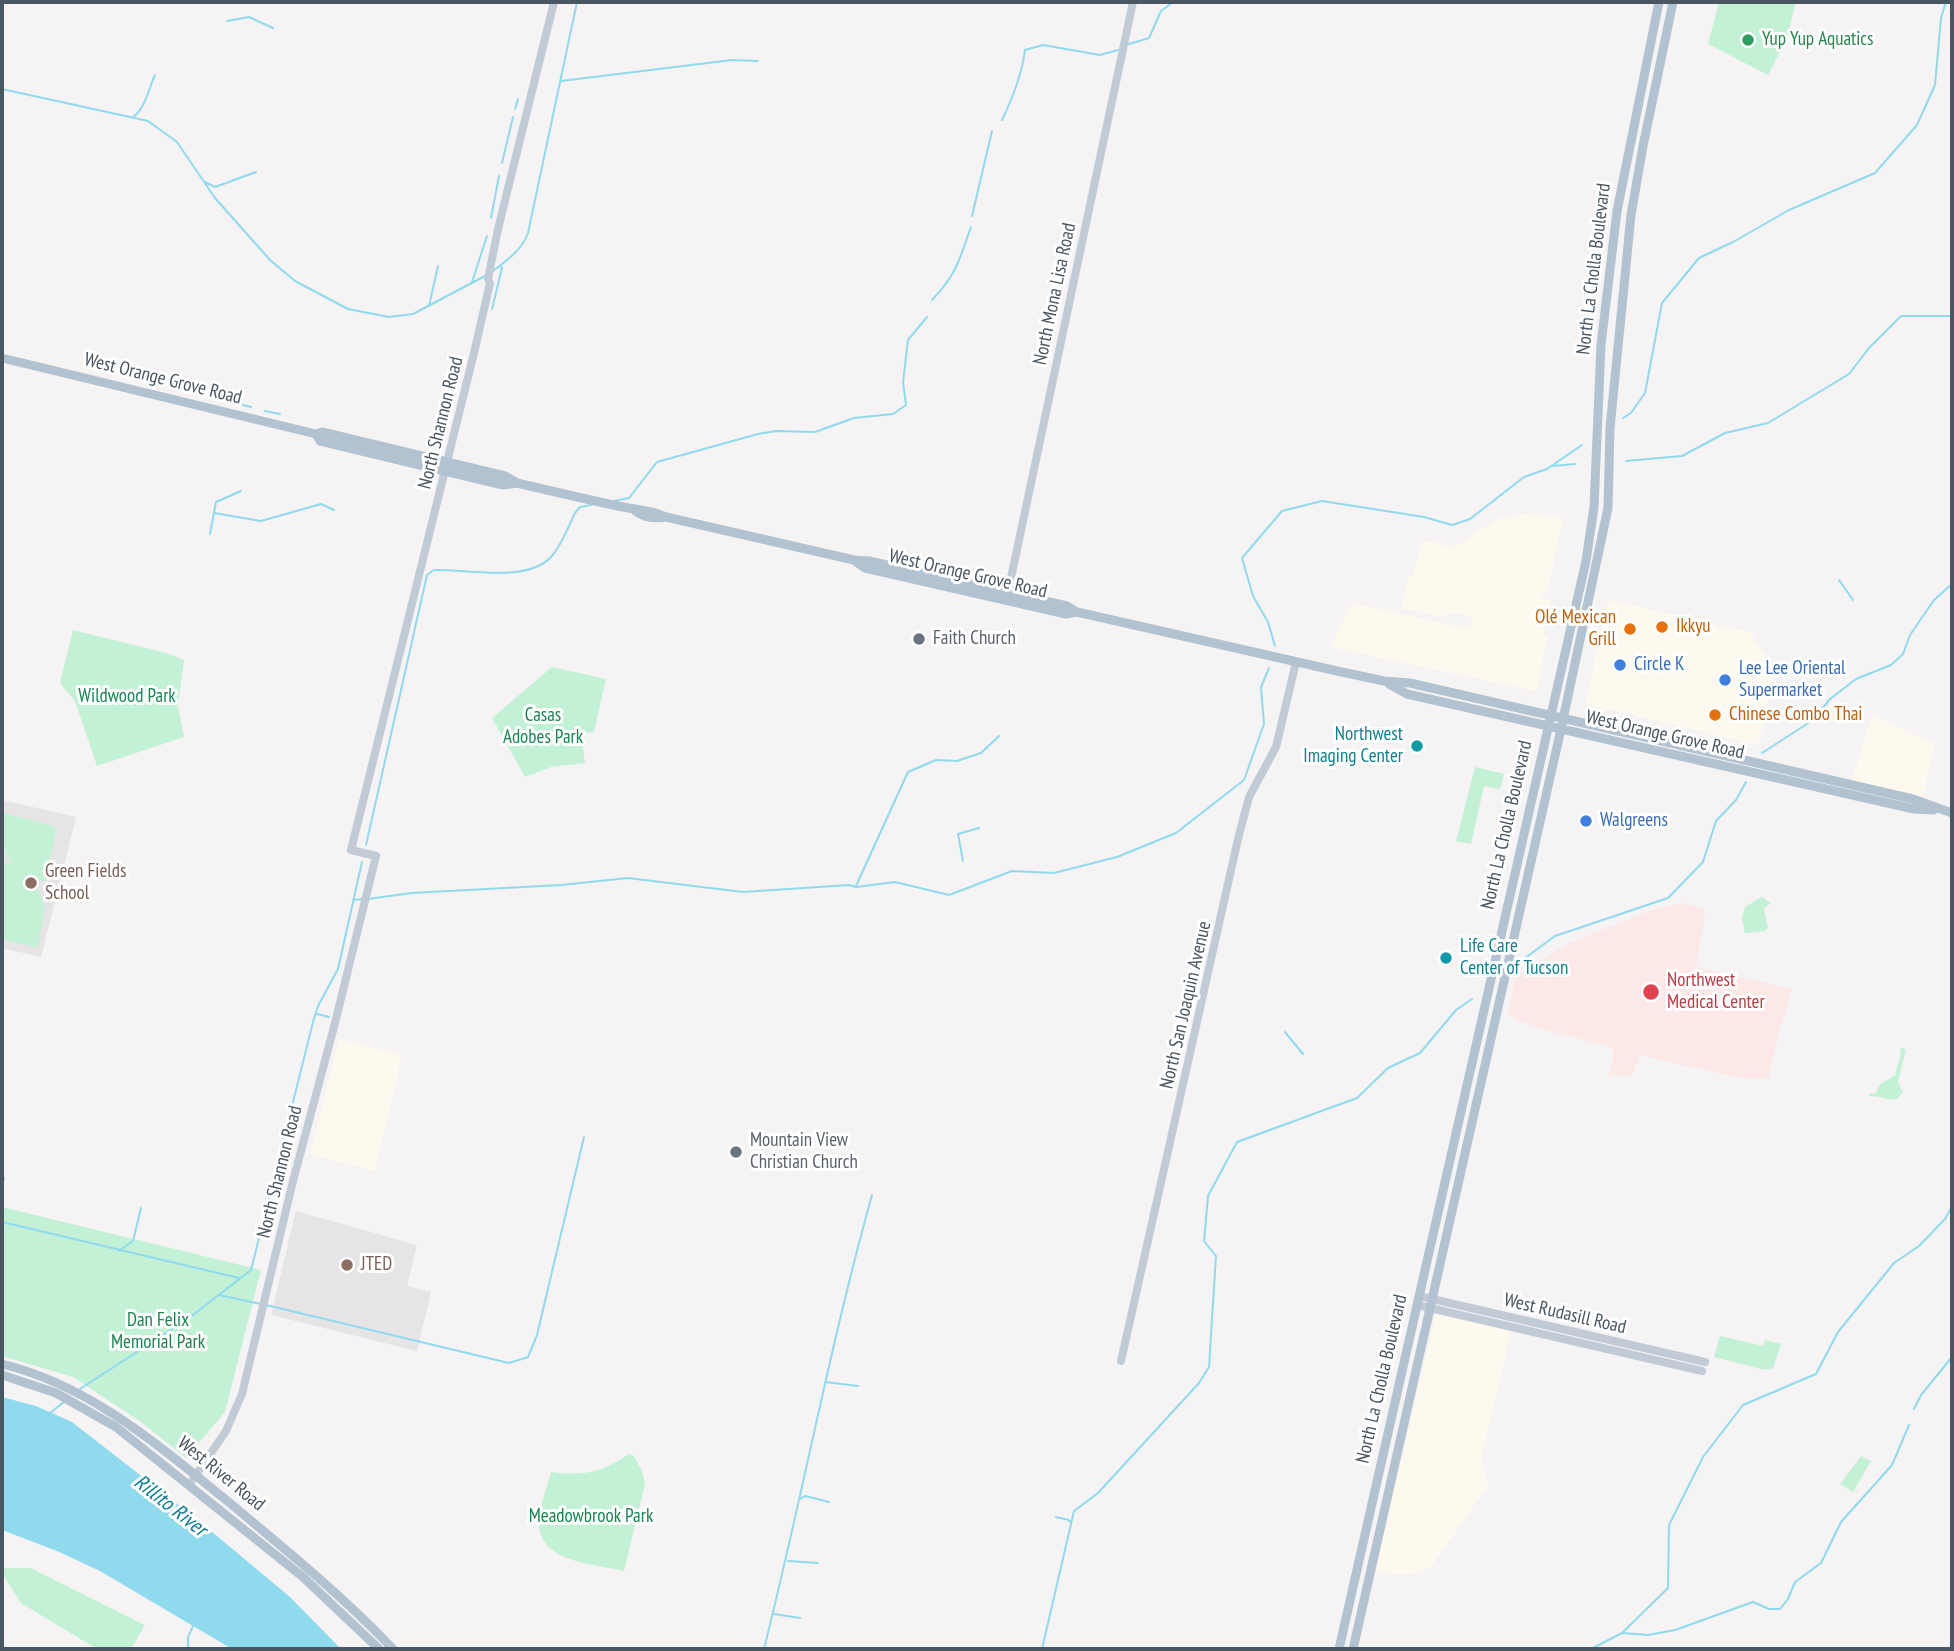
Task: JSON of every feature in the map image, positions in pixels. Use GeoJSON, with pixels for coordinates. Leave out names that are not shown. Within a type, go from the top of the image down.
{"type":"FeatureCollection","features":[{"type":"Feature","properties":{"kind":"main road","name":"North La Cholla Boulevard"},"geometry":{"type":"LineString","coordinates":[[1339,1649],[1586,561],[1594,507],[1601,345],[1617,211],[1659,2]]}},
{"type":"Feature","properties":{"kind":"main road","name":"North La Cholla Boulevard"},"geometry":{"type":"LineString","coordinates":[[1353,1649],[1521,908],[1525,878],[1561,729],[1608,508],[1610,428],[1631,215],[1673,2]]}},
{"type":"Feature","properties":{"kind":"main road","name":"West Orange Grove Road"},"geometry":{"type":"LineString","coordinates":[[2,358],[316,434],[323,432],[503,485],[517,483],[633,509],[642,516],[654,519],[666,517],[1008,592],[1067,606],[1077,612],[1296,662],[1384,681],[1410,683],[1763,764],[1913,799],[1947,811]]}},
{"type":"Feature","properties":{"kind":"main road","name":"West Orange Grove Road"},"geometry":{"type":"LineString","coordinates":[[854,560],[865,568],[942,586],[1066,614],[1077,612]]}},
{"type":"Feature","properties":{"kind":"main road","name":"West Orange Grove Road"},"geometry":{"type":"LineString","coordinates":[[1384,681],[1407,694],[1548,727],[1914,809],[1947,811]]}},
{"type":"Feature","properties":{"kind":"main road"},"geometry":{"type":"LineString","coordinates":[[1700,761],[1700,758],[1705,756],[1740,764],[1763,764]]}},
{"type":"Feature","properties":{"kind":"main road","name":"West River Road"},"geometry":{"type":"LineString","coordinates":[[2,1364],[68,1387],[133,1427],[304,1564],[393,1649]]}},
{"type":"Feature","properties":{"kind":"main road","name":"West River Road"},"geometry":{"type":"LineString","coordinates":[[2,1375],[75,1402],[116,1427],[303,1577],[379,1649]]}},
{"type":"Feature","properties":{"kind":"street","name":"North Shannon Road"},"geometry":{"type":"LineString","coordinates":[[189,1485],[226,1431],[242,1394],[293,1181],[335,1023],[376,856],[351,850],[484,313],[490,284],[488,279],[554,2]]}},
{"type":"Feature","properties":{"kind":"street","name":"North Mona Lisa Road"},"geometry":{"type":"LineString","coordinates":[[1008,592],[1133,2]]}},
{"type":"Feature","properties":{"kind":"street","name":"North San Joaquin Avenue"},"geometry":{"type":"LineString","coordinates":[[1121,1361],[1238,839],[1254,785],[1276,747],[1296,662]]}},
{"type":"Feature","properties":{"kind":"street","name":"West Rudasill Road"},"geometry":{"type":"LineString","coordinates":[[1418,1300],[1704,1367]]}},
{"type":"Feature","properties":{"kind":"shaded area"},"geometry":{"type":"Polygon","coordinates":[[[1524,514],[1563,517],[1548,588],[1541,598],[1552,600],[1544,634],[1548,636],[1536,691],[1330,647],[1352,603],[1470,629],[1472,617],[1455,613],[1446,613],[1443,617],[1435,616],[1402,608],[1409,575],[1413,575],[1422,541],[1436,544],[1437,541],[1442,542],[1442,545],[1453,548],[1495,520],[1524,514]]]}},
{"type":"Feature","properties":{"kind":"shaded area"},"geometry":{"type":"Polygon","coordinates":[[[1608,600],[1751,633],[1775,672],[1758,745],[1585,704],[1608,600]]]}},
{"type":"Feature","properties":{"kind":"shaded area"},"geometry":{"type":"Polygon","coordinates":[[[1872,715],[1935,744],[1923,797],[1852,781],[1872,715]]]}},
{"type":"Feature","properties":{"kind":"shaded area","name":"Green Fields School"},"geometry":{"type":"Polygon","coordinates":[[[2,800],[76,817],[41,957],[2,948],[2,800]]]}},
{"type":"Feature","properties":{"kind":"shaded area","name":"Northwest Medical Center"},"geometry":{"type":"Polygon","coordinates":[[[1682,903],[1703,909],[1705,915],[1696,965],[1792,989],[1768,1079],[1740,1078],[1640,1055],[1633,1073],[1627,1077],[1609,1074],[1614,1056],[1612,1047],[1541,1029],[1508,1013],[1516,975],[1570,943],[1650,911],[1682,903]]]}},
{"type":"Feature","properties":{"kind":"shaded area"},"geometry":{"type":"Polygon","coordinates":[[[339,1039],[402,1055],[375,1171],[310,1155],[339,1039]]]}},
{"type":"Feature","properties":{"kind":"shaded area","name":"JTED"},"geometry":{"type":"Polygon","coordinates":[[[296,1211],[417,1245],[407,1286],[431,1292],[417,1351],[271,1315],[296,1211]]]}},
{"type":"Feature","properties":{"kind":"shaded area"},"geometry":{"type":"Polygon","coordinates":[[[1436,1314],[1511,1331],[1481,1460],[1488,1486],[1431,1567],[1414,1574],[1397,1575],[1375,1570],[1436,1314]]]}},
{"type":"Feature","properties":{"kind":"green space","name":"Yup Yup Aquatics"},"geometry":{"type":"Polygon","coordinates":[[[1719,2],[1793,2],[1795,5],[1788,36],[1768,75],[1708,44],[1719,2]]]}},
{"type":"Feature","properties":{"kind":"green space","name":"Wildwood Park"},"geometry":{"type":"Polygon","coordinates":[[[73,630],[184,660],[178,706],[184,737],[97,766],[75,701],[60,683],[73,630]]]}},
{"type":"Feature","properties":{"kind":"green space","name":"Casas Adobes Park"},"geometry":{"type":"Polygon","coordinates":[[[552,667],[606,679],[594,732],[581,733],[585,763],[551,767],[525,777],[492,718],[552,667]]]}},
{"type":"Feature","properties":{"kind":"green space"},"geometry":{"type":"Polygon","coordinates":[[[1475,767],[1504,774],[1500,789],[1484,786],[1471,844],[1456,841],[1475,767]]]}},
{"type":"Feature","properties":{"kind":"green space","name":"Green Fields School"},"geometry":{"type":"Polygon","coordinates":[[[3,813],[54,826],[56,830],[45,882],[33,878],[45,906],[38,947],[2,940],[2,860],[15,866],[7,855],[3,841],[3,813]]]}},
{"type":"Feature","properties":{"kind":"green space"},"geometry":{"type":"Polygon","coordinates":[[[1762,897],[1771,903],[1764,908],[1768,928],[1765,931],[1745,933],[1742,917],[1745,907],[1762,897]]]}},
{"type":"Feature","properties":{"kind":"green space"},"geometry":{"type":"Polygon","coordinates":[[[1900,1048],[1906,1049],[1898,1082],[1903,1092],[1897,1099],[1869,1096],[1876,1093],[1879,1085],[1895,1075],[1900,1048]]]}},
{"type":"Feature","properties":{"kind":"green space","name":"Dan Felix Memorial Park"},"geometry":{"type":"Polygon","coordinates":[[[2,1207],[261,1270],[225,1412],[186,1458],[141,1422],[73,1377],[2,1356],[2,1207]]]}},
{"type":"Feature","properties":{"kind":"green space"},"geometry":{"type":"Polygon","coordinates":[[[1720,1336],[1763,1346],[1765,1340],[1781,1344],[1773,1368],[1765,1370],[1714,1357],[1720,1336]]]}},
{"type":"Feature","properties":{"kind":"green space","name":"Meadowbrook Park"},"geometry":{"type":"Polygon","coordinates":[[[629,1454],[634,1456],[642,1471],[645,1484],[624,1571],[572,1560],[550,1548],[542,1538],[539,1519],[551,1472],[592,1472],[629,1454]]]}},
{"type":"Feature","properties":{"kind":"green space"},"geometry":{"type":"Polygon","coordinates":[[[1861,1456],[1871,1461],[1853,1492],[1840,1484],[1861,1456]]]}},
{"type":"Feature","properties":{"kind":"green space"},"geometry":{"type":"Polygon","coordinates":[[[2,1568],[31,1568],[145,1625],[131,1649],[97,1649],[21,1603],[2,1573],[2,1568]]]}},
{"type":"Feature","properties":{"kind":"water","name":"Rillito River"},"geometry":{"type":"Polygon","coordinates":[[[2,1397],[36,1406],[72,1422],[199,1521],[290,1597],[341,1649],[232,1649],[100,1571],[2,1530],[2,1397]]]}},
{"type":"Feature","properties":{"kind":"waterway"},"geometry":{"type":"LineString","coordinates":[[493,271],[518,250],[528,233],[577,2]]}},
{"type":"Feature","properties":{"kind":"waterway"},"geometry":{"type":"LineString","coordinates":[[1126,45],[1149,38],[1161,11],[1173,2]]}},
{"type":"Feature","properties":{"kind":"waterway"},"geometry":{"type":"LineString","coordinates":[[1623,418],[1631,413],[1645,393],[1662,303],[1699,258],[1789,210],[1875,173],[1917,125],[1935,85],[1941,18],[1946,2]]}},
{"type":"Feature","properties":{"kind":"waterway"},"geometry":{"type":"LineString","coordinates":[[227,21],[249,17],[273,28]]}},
{"type":"Feature","properties":{"kind":"waterway"},"geometry":{"type":"LineString","coordinates":[[1002,120],[1022,68],[1025,50],[1043,45],[1100,55],[1118,50]]}},
{"type":"Feature","properties":{"kind":"waterway"},"geometry":{"type":"LineString","coordinates":[[561,81],[732,60],[758,61]]}},
{"type":"Feature","properties":{"kind":"waterway"},"geometry":{"type":"LineString","coordinates":[[133,117],[144,104],[155,75]]}},
{"type":"Feature","properties":{"kind":"waterway"},"geometry":{"type":"LineString","coordinates":[[2,89],[148,121],[177,142],[215,198],[270,260],[295,281],[348,309],[389,317],[413,314],[485,276]]}},
{"type":"Feature","properties":{"kind":"waterway"},"geometry":{"type":"LineString","coordinates":[[515,109],[518,99]]}},
{"type":"Feature","properties":{"kind":"waterway"},"geometry":{"type":"LineString","coordinates":[[502,163],[513,117]]}},
{"type":"Feature","properties":{"kind":"waterway"},"geometry":{"type":"LineString","coordinates":[[972,216],[992,131]]}},
{"type":"Feature","properties":{"kind":"waterway"},"geometry":{"type":"LineString","coordinates":[[205,182],[215,187],[256,172]]}},
{"type":"Feature","properties":{"kind":"waterway"},"geometry":{"type":"LineString","coordinates":[[491,218],[499,176]]}},
{"type":"Feature","properties":{"kind":"waterway"},"geometry":{"type":"LineString","coordinates":[[932,300],[952,274],[971,227]]}},
{"type":"Feature","properties":{"kind":"waterway"},"geometry":{"type":"LineString","coordinates":[[472,282],[487,236]]}},
{"type":"Feature","properties":{"kind":"waterway"},"geometry":{"type":"LineString","coordinates":[[429,306],[438,266]]}},
{"type":"Feature","properties":{"kind":"waterway"},"geometry":{"type":"LineString","coordinates":[[492,309],[502,268],[500,266]]}},
{"type":"Feature","properties":{"kind":"waterway"},"geometry":{"type":"LineString","coordinates":[[1626,461],[1682,456],[1725,433],[1768,423],[1849,374],[1869,348],[1901,316],[1952,316]]}},
{"type":"Feature","properties":{"kind":"waterway"},"geometry":{"type":"LineString","coordinates":[[614,501],[629,498],[657,462],[758,434],[776,431],[815,432],[854,418],[893,414],[906,405],[903,382],[908,340],[927,317]]}},
{"type":"Feature","properties":{"kind":"waterway"},"geometry":{"type":"LineString","coordinates":[[172,388],[190,392]]}},
{"type":"Feature","properties":{"kind":"waterway"},"geometry":{"type":"LineString","coordinates":[[213,397],[251,407]]}},
{"type":"Feature","properties":{"kind":"waterway"},"geometry":{"type":"LineString","coordinates":[[265,411],[280,414]]}},
{"type":"Feature","properties":{"kind":"waterway"},"geometry":{"type":"LineString","coordinates":[[1275,646],[1268,622],[1253,596],[1242,558],[1282,511],[1322,501],[1424,517],[1452,525],[1470,519],[1524,477],[1547,469],[1582,445]]}},
{"type":"Feature","properties":{"kind":"waterway"},"geometry":{"type":"LineString","coordinates":[[1552,466],[1575,464]]}},
{"type":"Feature","properties":{"kind":"waterway"},"geometry":{"type":"LineString","coordinates":[[210,534],[216,502],[241,491]]}},
{"type":"Feature","properties":{"kind":"waterway"},"geometry":{"type":"LineString","coordinates":[[214,513],[261,521],[321,504],[334,510]]}},
{"type":"Feature","properties":{"kind":"waterway"},"geometry":{"type":"LineString","coordinates":[[366,845],[427,575],[434,570],[512,572],[540,565],[555,552],[580,507],[591,505]]}},
{"type":"Feature","properties":{"kind":"waterway"},"geometry":{"type":"LineString","coordinates":[[1839,580],[1853,600]]}},
{"type":"Feature","properties":{"kind":"waterway"},"geometry":{"type":"LineString","coordinates":[[1762,753],[1813,720],[1830,699],[1856,679],[1891,665],[1903,654],[1910,635],[1934,600],[1952,584]]}},
{"type":"Feature","properties":{"kind":"waterway"},"geometry":{"type":"LineString","coordinates":[[368,899],[412,893],[561,885],[628,878],[743,892],[849,885],[856,887],[895,882],[949,895],[1012,871],[1054,873],[1117,857],[1176,833],[1244,780],[1264,724],[1261,687],[1269,668]]}},
{"type":"Feature","properties":{"kind":"waterway"},"geometry":{"type":"LineString","coordinates":[[856,886],[908,772],[936,760],[957,761],[981,753],[999,736]]}},
{"type":"Feature","properties":{"kind":"waterway"},"geometry":{"type":"LineString","coordinates":[[1521,961],[1555,936],[1668,898],[1703,862],[1716,821],[1736,800],[1746,782]]}},
{"type":"Feature","properties":{"kind":"waterway"},"geometry":{"type":"LineString","coordinates":[[963,861],[958,834],[979,828]]}},
{"type":"Feature","properties":{"kind":"waterway"},"geometry":{"type":"LineString","coordinates":[[80,1389],[189,1318],[251,1270],[313,1022],[318,1006],[338,969],[362,862]]}},
{"type":"Feature","properties":{"kind":"waterway"},"geometry":{"type":"LineString","coordinates":[[353,900],[363,899]]}},
{"type":"Feature","properties":{"kind":"waterway"},"geometry":{"type":"LineString","coordinates":[[1042,1649],[1074,1511],[1098,1493],[1199,1383],[1209,1367],[1216,1256],[1204,1241],[1208,1196],[1237,1142],[1357,1098],[1388,1068],[1420,1053],[1456,1010],[1472,999]]}},
{"type":"Feature","properties":{"kind":"waterway"},"geometry":{"type":"LineString","coordinates":[[317,1014],[329,1017]]}},
{"type":"Feature","properties":{"kind":"waterway"},"geometry":{"type":"LineString","coordinates":[[1285,1032],[1303,1054]]}},
{"type":"Feature","properties":{"kind":"waterway"},"geometry":{"type":"LineString","coordinates":[[266,1305],[509,1363],[528,1357],[537,1335],[584,1137]]}},
{"type":"Feature","properties":{"kind":"waterway"},"geometry":{"type":"LineString","coordinates":[[2,1185],[4,1178]]}},
{"type":"Feature","properties":{"kind":"waterway"},"geometry":{"type":"LineString","coordinates":[[276,1178],[286,1180]]}},
{"type":"Feature","properties":{"kind":"waterway"},"geometry":{"type":"LineString","coordinates":[[764,1649],[872,1195]]}},
{"type":"Feature","properties":{"kind":"waterway"},"geometry":{"type":"LineString","coordinates":[[1622,1633],[1668,1588],[1669,1525],[1703,1457],[1743,1405],[1816,1374],[1838,1332],[1894,1263],[1919,1246],[1945,1219],[1952,1206]]}},
{"type":"Feature","properties":{"kind":"waterway"},"geometry":{"type":"LineString","coordinates":[[119,1251],[133,1241],[141,1208]]}},
{"type":"Feature","properties":{"kind":"waterway"},"geometry":{"type":"LineString","coordinates":[[2,1222],[239,1278]]}},
{"type":"Feature","properties":{"kind":"waterway"},"geometry":{"type":"LineString","coordinates":[[219,1295],[261,1304]]}},
{"type":"Feature","properties":{"kind":"waterway"},"geometry":{"type":"LineString","coordinates":[[1914,1409],[1921,1395],[1952,1357]]}},
{"type":"Feature","properties":{"kind":"waterway"},"geometry":{"type":"LineString","coordinates":[[825,1382],[858,1386]]}},
{"type":"Feature","properties":{"kind":"waterway"},"geometry":{"type":"LineString","coordinates":[[50,1413],[65,1401]]}},
{"type":"Feature","properties":{"kind":"waterway"},"geometry":{"type":"LineString","coordinates":[[1591,1649],[1622,1633],[1648,1635],[1675,1630],[1753,1602],[1769,1609],[1780,1609],[1788,1599],[1795,1582],[1821,1563],[1841,1522],[1892,1465],[1909,1425]]}},
{"type":"Feature","properties":{"kind":"waterway"},"geometry":{"type":"LineString","coordinates":[[800,1499],[805,1496],[829,1502]]}},
{"type":"Feature","properties":{"kind":"waterway"},"geometry":{"type":"LineString","coordinates":[[1056,1517],[1070,1522]]}},
{"type":"Feature","properties":{"kind":"waterway"},"geometry":{"type":"LineString","coordinates":[[788,1561],[818,1563]]}},
{"type":"Feature","properties":{"kind":"waterway"},"geometry":{"type":"LineString","coordinates":[[774,1614],[800,1618]]}},
{"type":"Feature","properties":{"kind":"waterway"},"geometry":{"type":"LineString","coordinates":[[188,1649],[188,1637],[194,1624]]}},
{"type":"Feature","properties":{"kind":"place","name":"Yup Yup Aquatics"},"geometry":{"type":"Point","coordinates":[1748,40]}},
{"type":"Feature","properties":{"kind":"place","name":"Ikkyu"},"geometry":{"type":"Point","coordinates":[1662,627]}},
{"type":"Feature","properties":{"kind":"place","name":"Olé Mexican Grill"},"geometry":{"type":"Point","coordinates":[1630,629]}},
{"type":"Feature","properties":{"kind":"place","name":"Faith Church"},"geometry":{"type":"Point","coordinates":[919,639]}},
{"type":"Feature","properties":{"kind":"place","name":"Circle K"},"geometry":{"type":"Point","coordinates":[1620,665]}},
{"type":"Feature","properties":{"kind":"place","name":"Lee Lee Oriental Supermarket"},"geometry":{"type":"Point","coordinates":[1725,680]}},
{"type":"Feature","properties":{"kind":"place","name":"Chinese Combo Thai"},"geometry":{"type":"Point","coordinates":[1715,715]}},
{"type":"Feature","properties":{"kind":"place","name":"Northwest Imaging Center"},"geometry":{"type":"Point","coordinates":[1417,746]}},
{"type":"Feature","properties":{"kind":"place","name":"Walgreens"},"geometry":{"type":"Point","coordinates":[1586,821]}},
{"type":"Feature","properties":{"kind":"place","name":"Green Fields School"},"geometry":{"type":"Point","coordinates":[31,883]}},
{"type":"Feature","properties":{"kind":"place","name":"Life Care Center of Tucson"},"geometry":{"type":"Point","coordinates":[1446,958]}},
{"type":"Feature","properties":{"kind":"place","name":"Northwest Medical Center"},"geometry":{"type":"Point","coordinates":[1651,992]}},
{"type":"Feature","properties":{"kind":"place","name":"Mountain View Christian Church"},"geometry":{"type":"Point","coordinates":[736,1152]}},
{"type":"Feature","properties":{"kind":"place","name":"JTED"},"geometry":{"type":"Point","coordinates":[347,1265]}}]}
